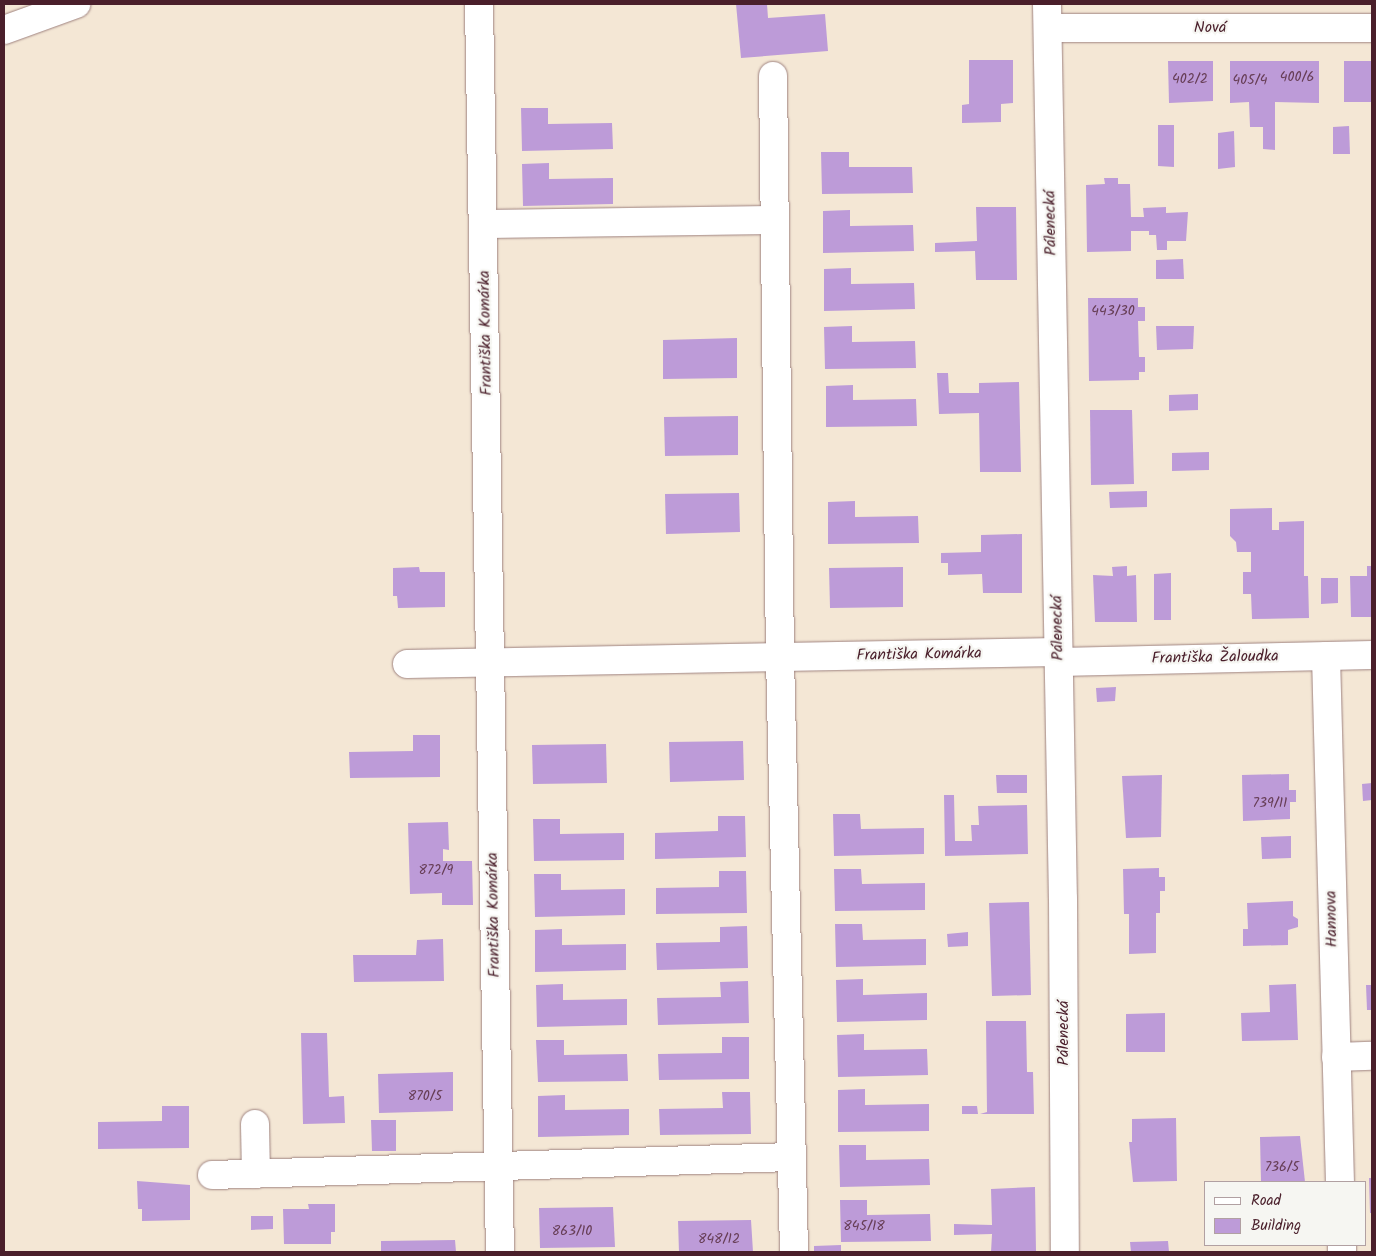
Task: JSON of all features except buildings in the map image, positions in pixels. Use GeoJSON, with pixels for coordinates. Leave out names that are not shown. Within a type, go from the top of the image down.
{"type":"FeatureCollection","features":[{"type":"Feature","properties":{"kind":"street"},"geometry":{"type":"LineString","coordinates":[[4,30],[76,4]]}},
{"type":"Feature","properties":{"kind":"street","name":"Františka Komárka"},"geometry":{"type":"LineString","coordinates":[[479,4],[500,1252]]}},
{"type":"Feature","properties":{"kind":"street","name":"Nová"},"geometry":{"type":"LineString","coordinates":[[1047,16],[1372,28]]}},
{"type":"Feature","properties":{"kind":"street","name":"Pálenecká"},"geometry":{"type":"LineString","coordinates":[[1047,16],[1058,657],[1065,1252]]}},
{"type":"Feature","properties":{"kind":"street"},"geometry":{"type":"LineString","coordinates":[[773,76],[780,657],[794,1252]]}},
{"type":"Feature","properties":{"kind":"street"},"geometry":{"type":"LineString","coordinates":[[484,224],[774,220]]}},
{"type":"Feature","properties":{"kind":"street","name":"Františka Žaloudka"},"geometry":{"type":"LineString","coordinates":[[1058,657],[1372,655]]}},
{"type":"Feature","properties":{"kind":"street","name":"Hannova"},"geometry":{"type":"LineString","coordinates":[[1326,656],[1340,1181]]}},
{"type":"Feature","properties":{"kind":"street","name":"Františka Komárka"},"geometry":{"type":"LineString","coordinates":[[406,664],[780,657],[1058,657]]}},
{"type":"Feature","properties":{"kind":"street"},"geometry":{"type":"LineString","coordinates":[[1336,1057],[1372,1056]]}},
{"type":"Feature","properties":{"kind":"street"},"geometry":{"type":"LineString","coordinates":[[255,1124],[256,1174]]}},
{"type":"Feature","properties":{"kind":"street"},"geometry":{"type":"LineString","coordinates":[[212,1175],[792,1156]]}}]}
